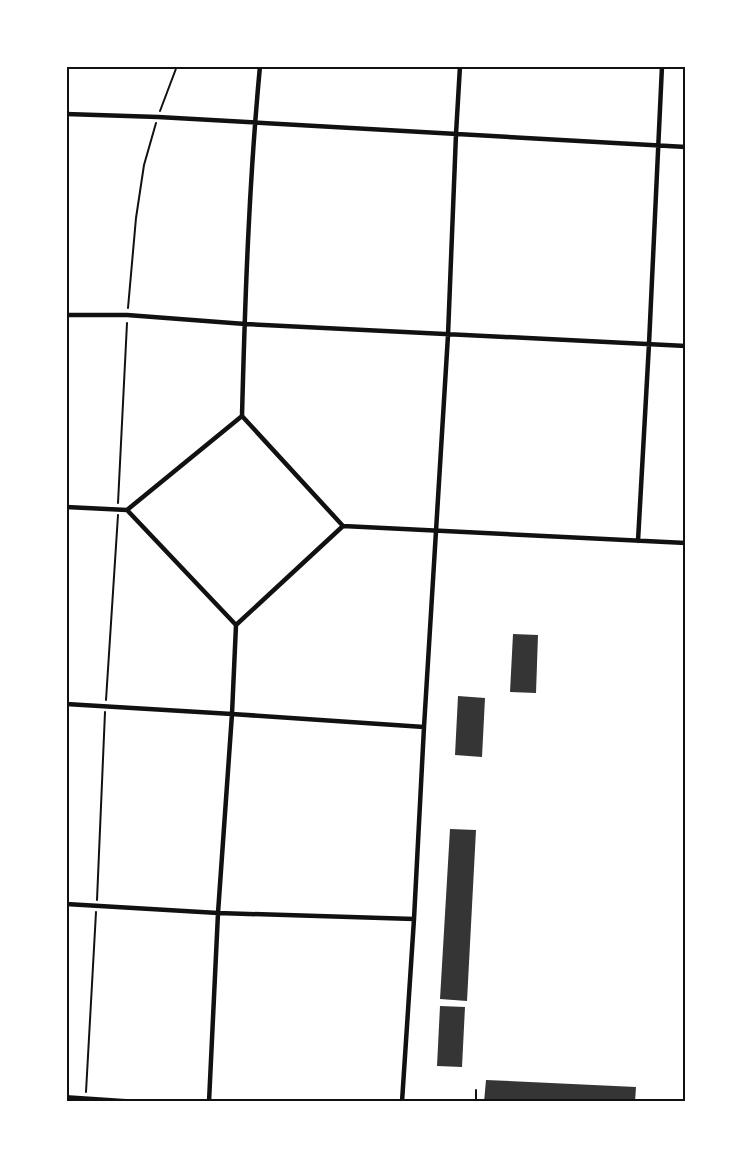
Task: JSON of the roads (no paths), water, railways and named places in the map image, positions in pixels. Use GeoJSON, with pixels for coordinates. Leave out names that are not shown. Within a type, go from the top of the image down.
{"type":"FeatureCollection","features":[{"type":"Feature","properties":{"kind":"main road"},"geometry":{"type":"LineString","coordinates":[[66,1098],[126,1102]]}},
{"type":"Feature","properties":{"kind":"street"},"geometry":{"type":"LineString","coordinates":[[260,66],[255,122],[242,416],[343,526],[686,543]]}},
{"type":"Feature","properties":{"kind":"street"},"geometry":{"type":"LineString","coordinates":[[402,1102],[448,334],[460,66]]}},
{"type":"Feature","properties":{"kind":"street"},"geometry":{"type":"LineString","coordinates":[[638,541],[662,66]]}},
{"type":"Feature","properties":{"kind":"street"},"geometry":{"type":"LineString","coordinates":[[66,114],[255,122],[686,147]]}},
{"type":"Feature","properties":{"kind":"street"},"geometry":{"type":"LineString","coordinates":[[66,315],[127,316],[245,324],[686,346]]}},
{"type":"Feature","properties":{"kind":"street"},"geometry":{"type":"LineString","coordinates":[[66,507],[127,510],[242,416]]}},
{"type":"Feature","properties":{"kind":"street"},"geometry":{"type":"LineString","coordinates":[[127,510],[236,625]]}},
{"type":"Feature","properties":{"kind":"street"},"geometry":{"type":"LineString","coordinates":[[209,1102],[218,913],[232,714],[236,625],[343,526]]}},
{"type":"Feature","properties":{"kind":"street"},"geometry":{"type":"LineString","coordinates":[[66,704],[424,727]]}},
{"type":"Feature","properties":{"kind":"street"},"geometry":{"type":"LineString","coordinates":[[66,904],[218,913],[414,919]]}},
{"type":"Feature","properties":{"kind":"lane"},"geometry":{"type":"LineString","coordinates":[[476,1090],[476,1102]]}}]}
